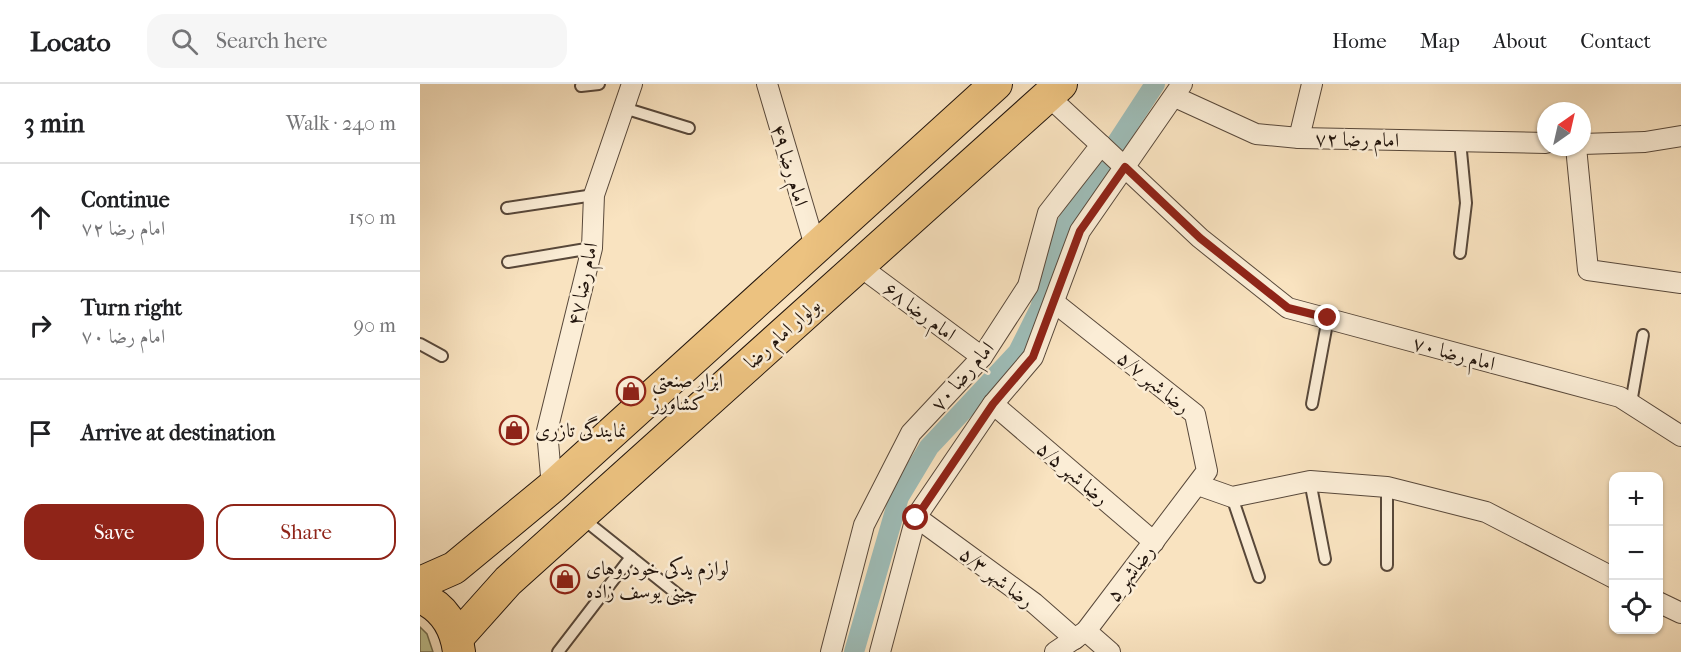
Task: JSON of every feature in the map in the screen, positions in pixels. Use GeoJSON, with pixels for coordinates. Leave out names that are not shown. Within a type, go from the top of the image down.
{"type":"FeatureCollection","features":[{"type":"Feature","properties":{"kind":"main road"},"geometry":{"type":"LineString","coordinates":[[420,583],[454,568],[552,487],[996,84]]}},
{"type":"Feature","properties":{"kind":"main road","name":"بولوار امام رضا"},"geometry":{"type":"LineString","coordinates":[[458,645],[508,581],[1054,90]]}},
{"type":"Feature","properties":{"kind":"main road"},"geometry":{"type":"LineString","coordinates":[[481,548],[490,566],[508,581]]}},
{"type":"Feature","properties":{"kind":"main road"},"geometry":{"type":"LineString","coordinates":[[420,597],[442,611],[458,645]]}},
{"type":"Feature","properties":{"kind":"street","name":"امام رضا ۴۷"},"geometry":{"type":"LineString","coordinates":[[552,487],[547,431],[592,248],[594,195],[632,84]]}},
{"type":"Feature","properties":{"kind":"street","name":"امام رضا ۴۹"},"geometry":{"type":"LineString","coordinates":[[767,84],[815,246]]}},
{"type":"Feature","properties":{"kind":"street"},"geometry":{"type":"LineString","coordinates":[[1299,138],[1312,84]]}},
{"type":"Feature","properties":{"kind":"street"},"geometry":{"type":"LineString","coordinates":[[1054,90],[1101,145]]}},
{"type":"Feature","properties":{"kind":"street","name":"امام رضا ۷۲"},"geometry":{"type":"LineString","coordinates":[[885,649],[916,518],[993,404],[1033,357],[1080,231],[1179,90],[1256,134],[1299,138],[1537,143]]}},
{"type":"Feature","properties":{"kind":"street"},"geometry":{"type":"LineString","coordinates":[[1591,144],[1645,142],[1681,136]]}},
{"type":"Feature","properties":{"kind":"street","name":"امام رضا ۷۰"},"geometry":{"type":"LineString","coordinates":[[831,652],[864,525],[911,433],[982,357],[1028,286],[1048,213],[1101,145],[1200,238],[1288,308],[1631,403],[1681,436]]}},
{"type":"Feature","properties":{"kind":"street"},"geometry":{"type":"LineString","coordinates":[[1577,156],[1587,270],[1681,283]]}},
{"type":"Feature","properties":{"kind":"street","name":"امام رضا ۶۸"},"geometry":{"type":"LineString","coordinates":[[858,265],[982,357]]}},
{"type":"Feature","properties":{"kind":"street","name":"رضا شهر ۵/۷"},"geometry":{"type":"LineString","coordinates":[[1055,303],[1195,414],[1207,471],[1198,485]]}},
{"type":"Feature","properties":{"kind":"street","name":"رضا شهر ۵/۵"},"geometry":{"type":"LineString","coordinates":[[993,404],[1154,542]]}},
{"type":"Feature","properties":{"kind":"street"},"geometry":{"type":"LineString","coordinates":[[1198,485],[1232,497],[1310,481],[1387,487],[1486,512],[1609,575]]}},
{"type":"Feature","properties":{"kind":"street","name":"رضاشهر ۵"},"geometry":{"type":"LineString","coordinates":[[1055,652],[1081,635],[1198,485]]}},
{"type":"Feature","properties":{"kind":"street","name":"۵/۳ رضا شهر"},"geometry":{"type":"LineString","coordinates":[[916,518],[1034,603],[1110,652]]}},
{"type":"Feature","properties":{"kind":"street"},"geometry":{"type":"LineString","coordinates":[[1663,604],[1681,613]]}},
{"type":"Feature","properties":{"kind":"lane"},"geometry":{"type":"LineString","coordinates":[[581,86],[598,84]]}},
{"type":"Feature","properties":{"kind":"lane"},"geometry":{"type":"LineString","coordinates":[[624,108],[689,128]]}},
{"type":"Feature","properties":{"kind":"lane"},"geometry":{"type":"LineString","coordinates":[[1460,141],[1466,203],[1460,253]]}},
{"type":"Feature","properties":{"kind":"lane"},"geometry":{"type":"LineString","coordinates":[[507,208],[594,195]]}},
{"type":"Feature","properties":{"kind":"lane"},"geometry":{"type":"LineString","coordinates":[[508,262],[592,248]]}},
{"type":"Feature","properties":{"kind":"lane"},"geometry":{"type":"LineString","coordinates":[[1312,404],[1328,318]]}},
{"type":"Feature","properties":{"kind":"lane"},"geometry":{"type":"LineString","coordinates":[[1631,403],[1643,335]]}},
{"type":"Feature","properties":{"kind":"lane"},"geometry":{"type":"LineString","coordinates":[[420,344],[442,356]]}},
{"type":"Feature","properties":{"kind":"lane"},"geometry":{"type":"LineString","coordinates":[[1310,481],[1325,559]]}},
{"type":"Feature","properties":{"kind":"lane"},"geometry":{"type":"LineString","coordinates":[[1387,487],[1387,565]]}},
{"type":"Feature","properties":{"kind":"lane"},"geometry":{"type":"LineString","coordinates":[[1232,497],[1259,577]]}},
{"type":"Feature","properties":{"kind":"lane"},"geometry":{"type":"LineString","coordinates":[[579,516],[681,597]]}},
{"type":"Feature","properties":{"kind":"lane"},"geometry":{"type":"LineString","coordinates":[[558,652],[631,557]]}},
{"type":"Feature","properties":{"kind":"green space"},"geometry":{"type":"Polygon","coordinates":[[[420,627],[427,634],[433,652],[420,652],[420,627]]]}},
{"type":"Feature","properties":{"kind":"waterway"},"geometry":{"type":"LineString","coordinates":[[854,652],[899,497],[929,447],[1018,352],[1040,308],[1065,227],[1080,199],[1155,84]]}},
{"type":"Feature","properties":{"kind":"place","name":"ابزار صنعتی کشاورز"},"geometry":{"type":"Point","coordinates":[631,391]}},
{"type":"Feature","properties":{"kind":"place","name":"نمایندگی تازری"},"geometry":{"type":"Point","coordinates":[514,430]}},
{"type":"Feature","properties":{"kind":"place","name":"لوازم یدکی خودروهای چینی یوسف زاده"},"geometry":{"type":"Point","coordinates":[565,579]}},
{"type":"Feature","properties":{"kind":"route"},"geometry":{"type":"LineString","coordinates":[[916,518],[993,404],[1033,357],[1080,231],[1125,167],[1200,238],[1288,308],[1328,318]]}}]}
